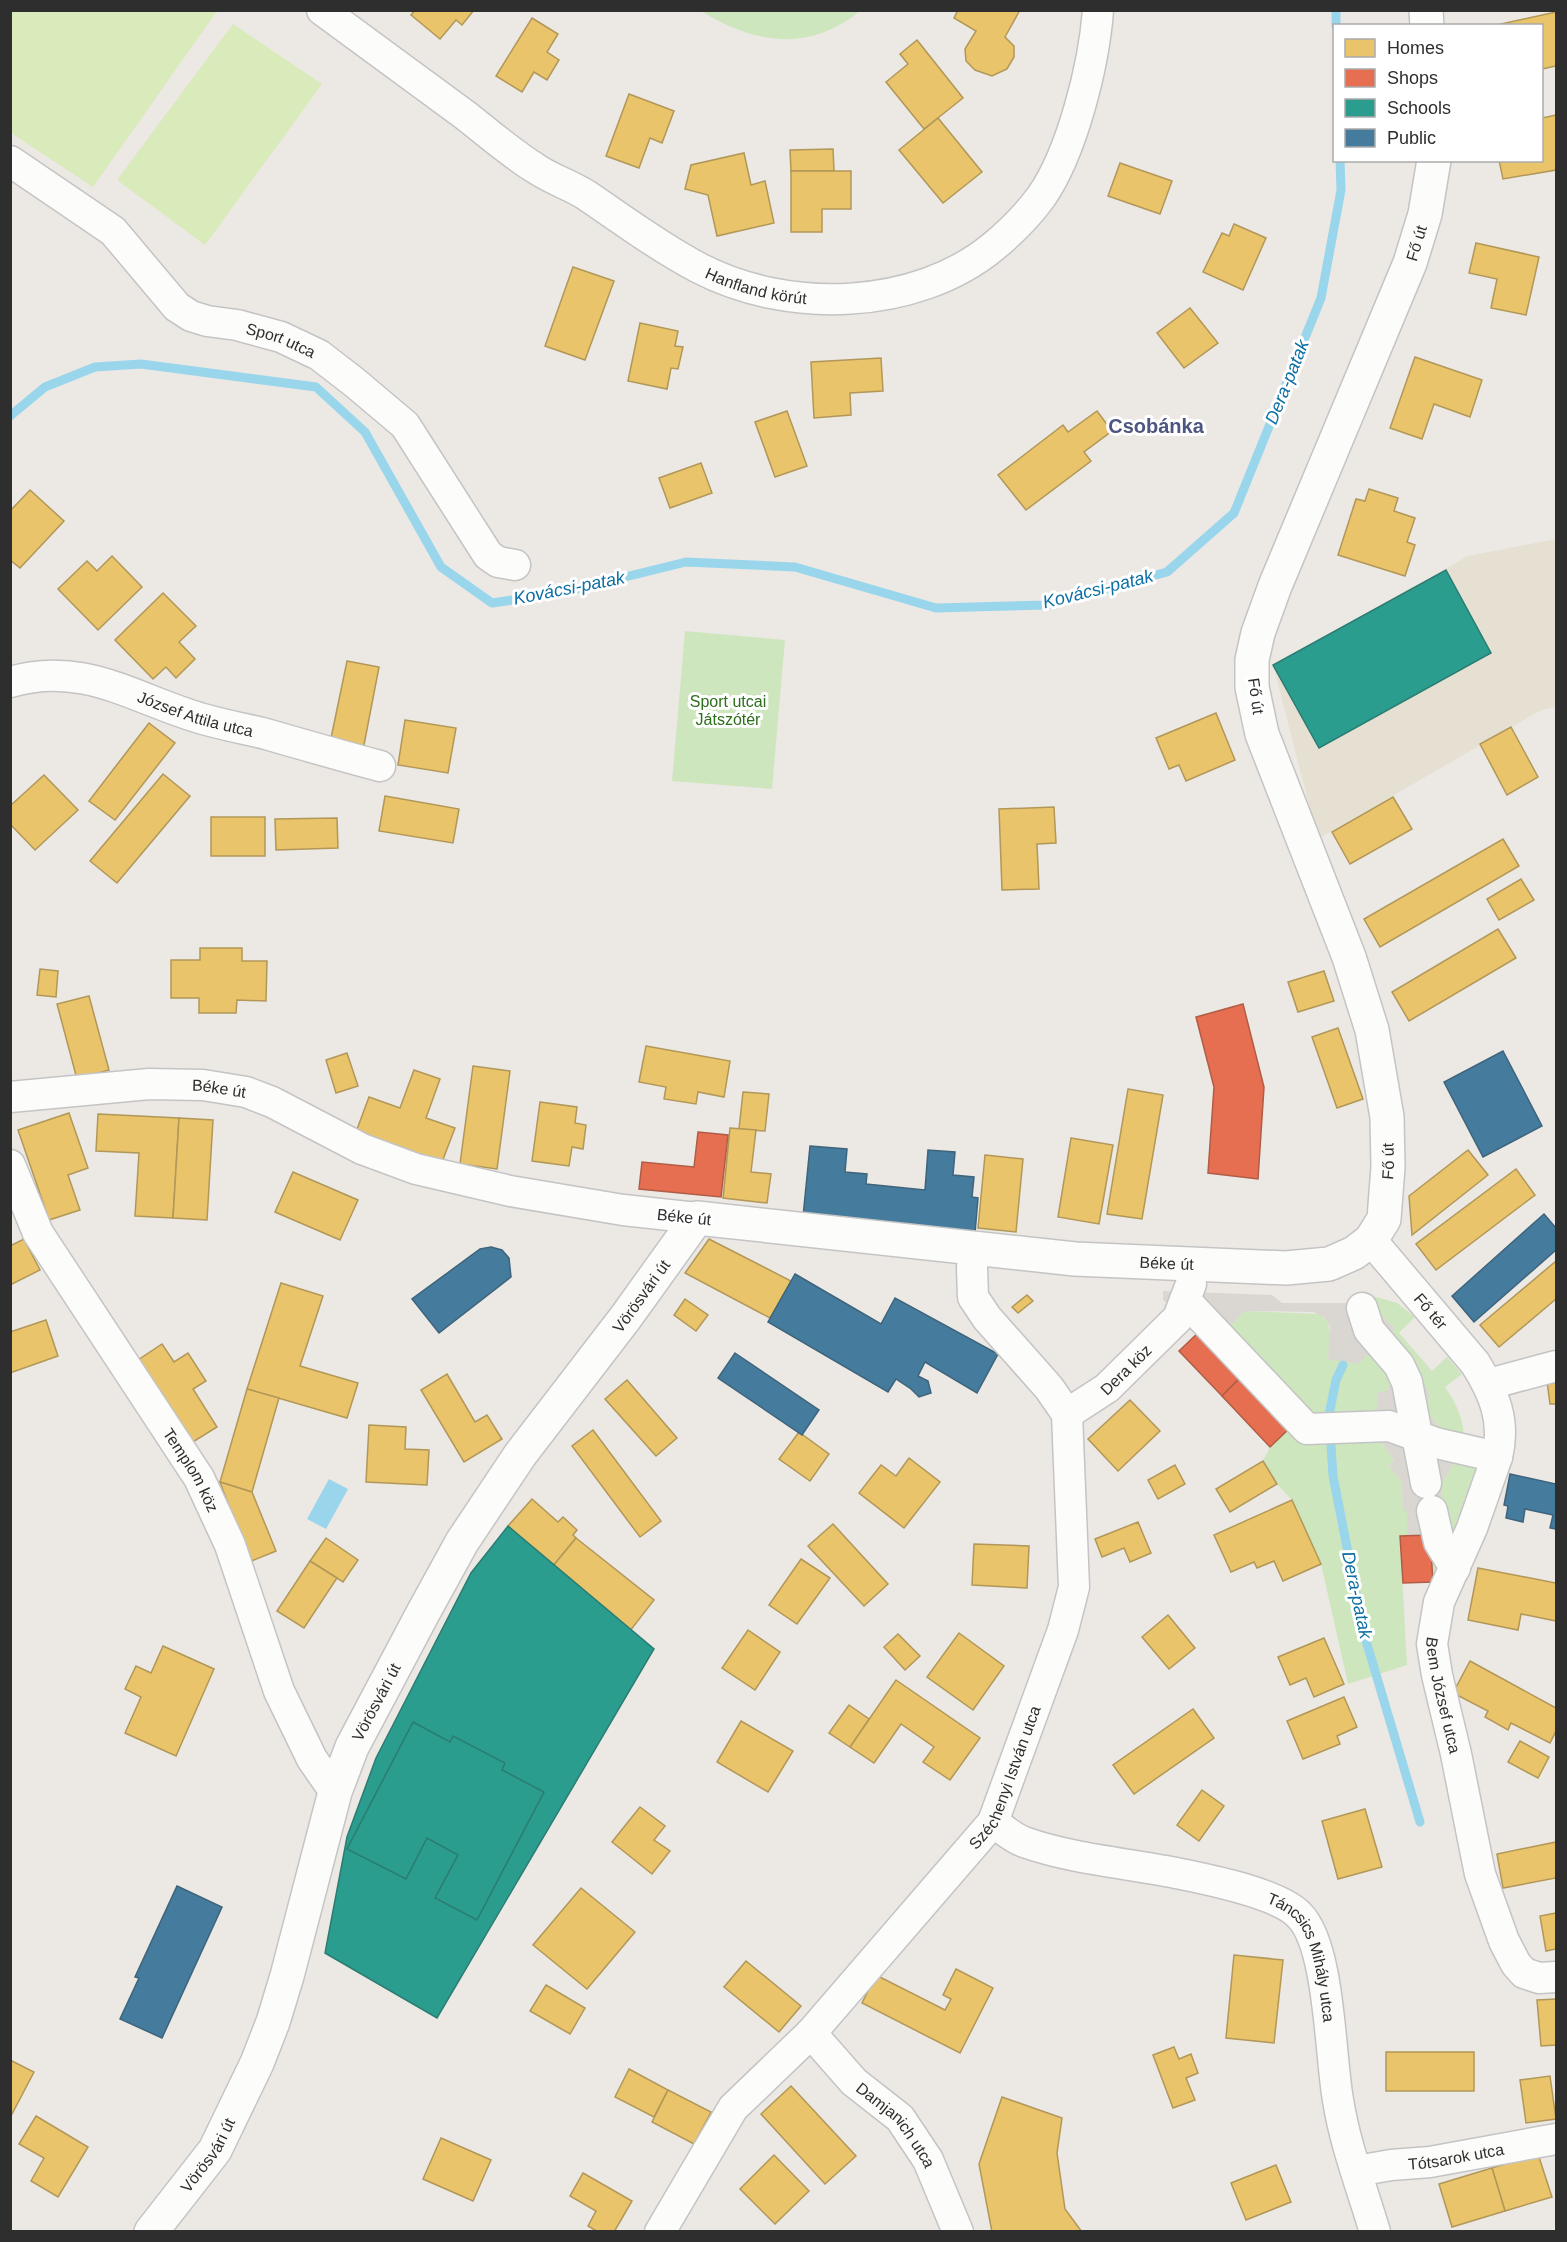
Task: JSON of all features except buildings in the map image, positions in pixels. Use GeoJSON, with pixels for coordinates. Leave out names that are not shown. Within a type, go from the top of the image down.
{"type":"FeatureCollection","features":[{"type":"Feature","properties":{"kind":"main road","name":"Fő út"},"geometry":{"type":"LineString","coordinates":[[1371,1240],[1384,1219],[1388,1167],[1387,1117],[1372,1030],[1349,957],[1262,734],[1252,687],[1252,660],[1258,633],[1275,586],[1410,262],[1425,214],[1434,162]]}},
{"type":"Feature","properties":{"kind":"main road","name":"Béke út"},"geometry":{"type":"LineString","coordinates":[[697,1218],[1075,1259],[1286,1268],[1329,1264],[1354,1253],[1371,1240]]}},
{"type":"Feature","properties":{"kind":"main road","name":"Vörösvári út"},"geometry":{"type":"LineString","coordinates":[[151,2232],[214,2150],[257,2063],[287,1976],[335,1792],[351,1747],[462,1542],[520,1455],[626,1317],[697,1218]]}},
{"type":"Feature","properties":{"kind":"street","name":"Hanfland körút"},"geometry":{"type":"LineString","coordinates":[[322,10],[536,169],[584,194],[644,236],[701,269],[754,290],[817,298],[874,298],[926,284],[977,260],[1014,230],[1042,196],[1063,154],[1085,86],[1096,39],[1098,10]]}},
{"type":"Feature","properties":{"kind":"street","name":"Sport utca"},"geometry":{"type":"LineString","coordinates":[[10,161],[113,231],[177,307],[191,316],[281,337],[319,355],[354,382],[405,425],[486,553],[498,562],[515,565]]}},
{"type":"Feature","properties":{"kind":"street","name":"József Attila utca"},"geometry":{"type":"LineString","coordinates":[[10,682],[31,676],[74,676],[132,692],[162,707],[205,720],[380,766]]}},
{"type":"Feature","properties":{"kind":"street","name":"Béke út"},"geometry":{"type":"LineString","coordinates":[[10,1097],[149,1084],[203,1085],[246,1092],[272,1102],[362,1149],[416,1169],[510,1191],[623,1210],[697,1218]]}},
{"type":"Feature","properties":{"kind":"street","name":"Templom köz"},"geometry":{"type":"LineString","coordinates":[[10,1165],[38,1233],[199,1478],[230,1545],[279,1691],[312,1759],[335,1792]]}},
{"type":"Feature","properties":{"kind":"street","name":"Fő tér"},"geometry":{"type":"LineString","coordinates":[[1371,1240],[1460,1345],[1489,1384]]}},
{"type":"Feature","properties":{"kind":"street"},"geometry":{"type":"LineString","coordinates":[[974,1249],[973,1298],[987,1318],[1049,1388],[1067,1414]]}},
{"type":"Feature","properties":{"kind":"street"},"geometry":{"type":"LineString","coordinates":[[1199,1264],[1181,1309],[1307,1429],[1389,1426],[1417,1437],[1497,1457]]}},
{"type":"Feature","properties":{"kind":"street"},"geometry":{"type":"LineString","coordinates":[[1362,1308],[1370,1330],[1403,1371],[1410,1395],[1439,1542],[1455,1568]]}},
{"type":"Feature","properties":{"kind":"street","name":"Dera köz"},"geometry":{"type":"LineString","coordinates":[[1067,1414],[1107,1388],[1181,1309]]}},
{"type":"Feature","properties":{"kind":"street"},"geometry":{"type":"LineString","coordinates":[[1489,1384],[1557,1366]]}},
{"type":"Feature","properties":{"kind":"street","name":"Bem József utca"},"geometry":{"type":"LineString","coordinates":[[1489,1384],[1501,1421],[1497,1457],[1472,1528],[1436,1610],[1432,1644],[1480,1874],[1504,1941],[1516,1964],[1524,1973],[1531,1976],[1557,1977]]}},
{"type":"Feature","properties":{"kind":"street","name":"Széchenyi István utca"},"geometry":{"type":"LineString","coordinates":[[660,2232],[733,2108],[811,2033],[993,1822],[1063,1629],[1074,1587],[1067,1414]]}},
{"type":"Feature","properties":{"kind":"street","name":"Táncsics Mihály utca"},"geometry":{"type":"LineString","coordinates":[[993,1822],[1022,1842],[1071,1855],[1212,1880],[1290,1907],[1301,1916],[1316,1943],[1331,2031],[1337,2099],[1350,2152],[1375,2232]]}},
{"type":"Feature","properties":{"kind":"street","name":"Damjanich utca"},"geometry":{"type":"LineString","coordinates":[[811,2033],[855,2082],[900,2118],[928,2160],[958,2232]]}},
{"type":"Feature","properties":{"kind":"street","name":"Tótsarok utca"},"geometry":{"type":"LineString","coordinates":[[1357,2171],[1430,2162],[1557,2139]]}},
{"type":"Feature","properties":{"kind":"shaded area"},"geometry":{"type":"Polygon","coordinates":[[[1556,539],[1556,707],[1541,710],[1318,839],[1273,665],[1468,556],[1556,539]]]}},
{"type":"Feature","properties":{"kind":"shaded area"},"geometry":{"type":"Polygon","coordinates":[[[1163,1291],[1272,1295],[1282,1303],[1361,1303],[1367,1296],[1376,1297],[1376,1310],[1395,1329],[1388,1336],[1416,1368],[1430,1397],[1424,1407],[1448,1439],[1457,1459],[1441,1484],[1441,1511],[1430,1535],[1407,1536],[1407,1511],[1403,1511],[1402,1482],[1389,1466],[1394,1460],[1375,1433],[1378,1392],[1387,1391],[1395,1372],[1373,1349],[1358,1364],[1328,1359],[1330,1327],[1324,1317],[1313,1312],[1245,1311],[1224,1332],[1202,1329],[1163,1300],[1163,1291]]]}},
{"type":"Feature","properties":{"kind":"green space"},"geometry":{"type":"Polygon","coordinates":[[[10,11],[217,11],[93,187],[11,133],[10,11]]]}},
{"type":"Feature","properties":{"kind":"green space"},"geometry":{"type":"Polygon","coordinates":[[[701,11],[860,11],[821,33],[801,38],[781,39],[761,37],[741,31],[701,11]]]}},
{"type":"Feature","properties":{"kind":"green space"},"geometry":{"type":"Polygon","coordinates":[[[233,24],[322,84],[205,245],[117,180],[233,24]]]}},
{"type":"Feature","properties":{"kind":"green space","name":"Sport utcai Játszótér"},"geometry":{"type":"Polygon","coordinates":[[[685,631],[785,640],[772,789],[672,781],[685,631]]]}},
{"type":"Feature","properties":{"kind":"green space"},"geometry":{"type":"Polygon","coordinates":[[[1376,1297],[1397,1303],[1415,1317],[1399,1333],[1432,1371],[1447,1357],[1462,1374],[1445,1387],[1459,1413],[1465,1441],[1448,1439],[1424,1407],[1376,1310],[1376,1297]]]}},
{"type":"Feature","properties":{"kind":"green space"},"geometry":{"type":"Polygon","coordinates":[[[1245,1311],[1319,1314],[1329,1328],[1328,1359],[1373,1349],[1395,1372],[1375,1419],[1317,1425],[1223,1332],[1245,1311]]]}},
{"type":"Feature","properties":{"kind":"green space"},"geometry":{"type":"Polygon","coordinates":[[[1293,1425],[1375,1433],[1394,1460],[1389,1466],[1402,1482],[1403,1510],[1407,1511],[1407,1536],[1400,1536],[1407,1665],[1348,1684],[1321,1564],[1292,1500],[1277,1484],[1263,1461],[1270,1447],[1293,1425]]]}},
{"type":"Feature","properties":{"kind":"green space"},"geometry":{"type":"Polygon","coordinates":[[[1457,1459],[1484,1463],[1433,1582],[1430,1535],[1441,1510],[1441,1484],[1457,1459]]]}},
{"type":"Feature","properties":{"kind":"water"},"geometry":{"type":"Polygon","coordinates":[[[329,1479],[348,1489],[326,1529],[307,1519],[329,1479]]]}},
{"type":"Feature","properties":{"kind":"waterway","name":"Dera-patak"},"geometry":{"type":"LineString","coordinates":[[1336,10],[1336,24]]}},
{"type":"Feature","properties":{"kind":"waterway","name":"Kovácsi-patak"},"geometry":{"type":"LineString","coordinates":[[10,416],[45,387],[95,367],[141,364],[316,387],[365,432],[441,567],[492,603],[560,593],[686,562],[795,567],[936,608],[1046,605],[1167,572],[1234,513],[1321,298],[1341,190],[1340,162]]}},
{"type":"Feature","properties":{"kind":"waterway","name":"Dera-patak"},"geometry":{"type":"LineString","coordinates":[[1343,1365],[1336,1380],[1329,1415],[1333,1476],[1364,1634],[1420,1822]]}},
{"type":"Feature","properties":{"kind":"district","name":"Csobánka"},"geometry":{"type":"Point","coordinates":[1156,426]}}]}
